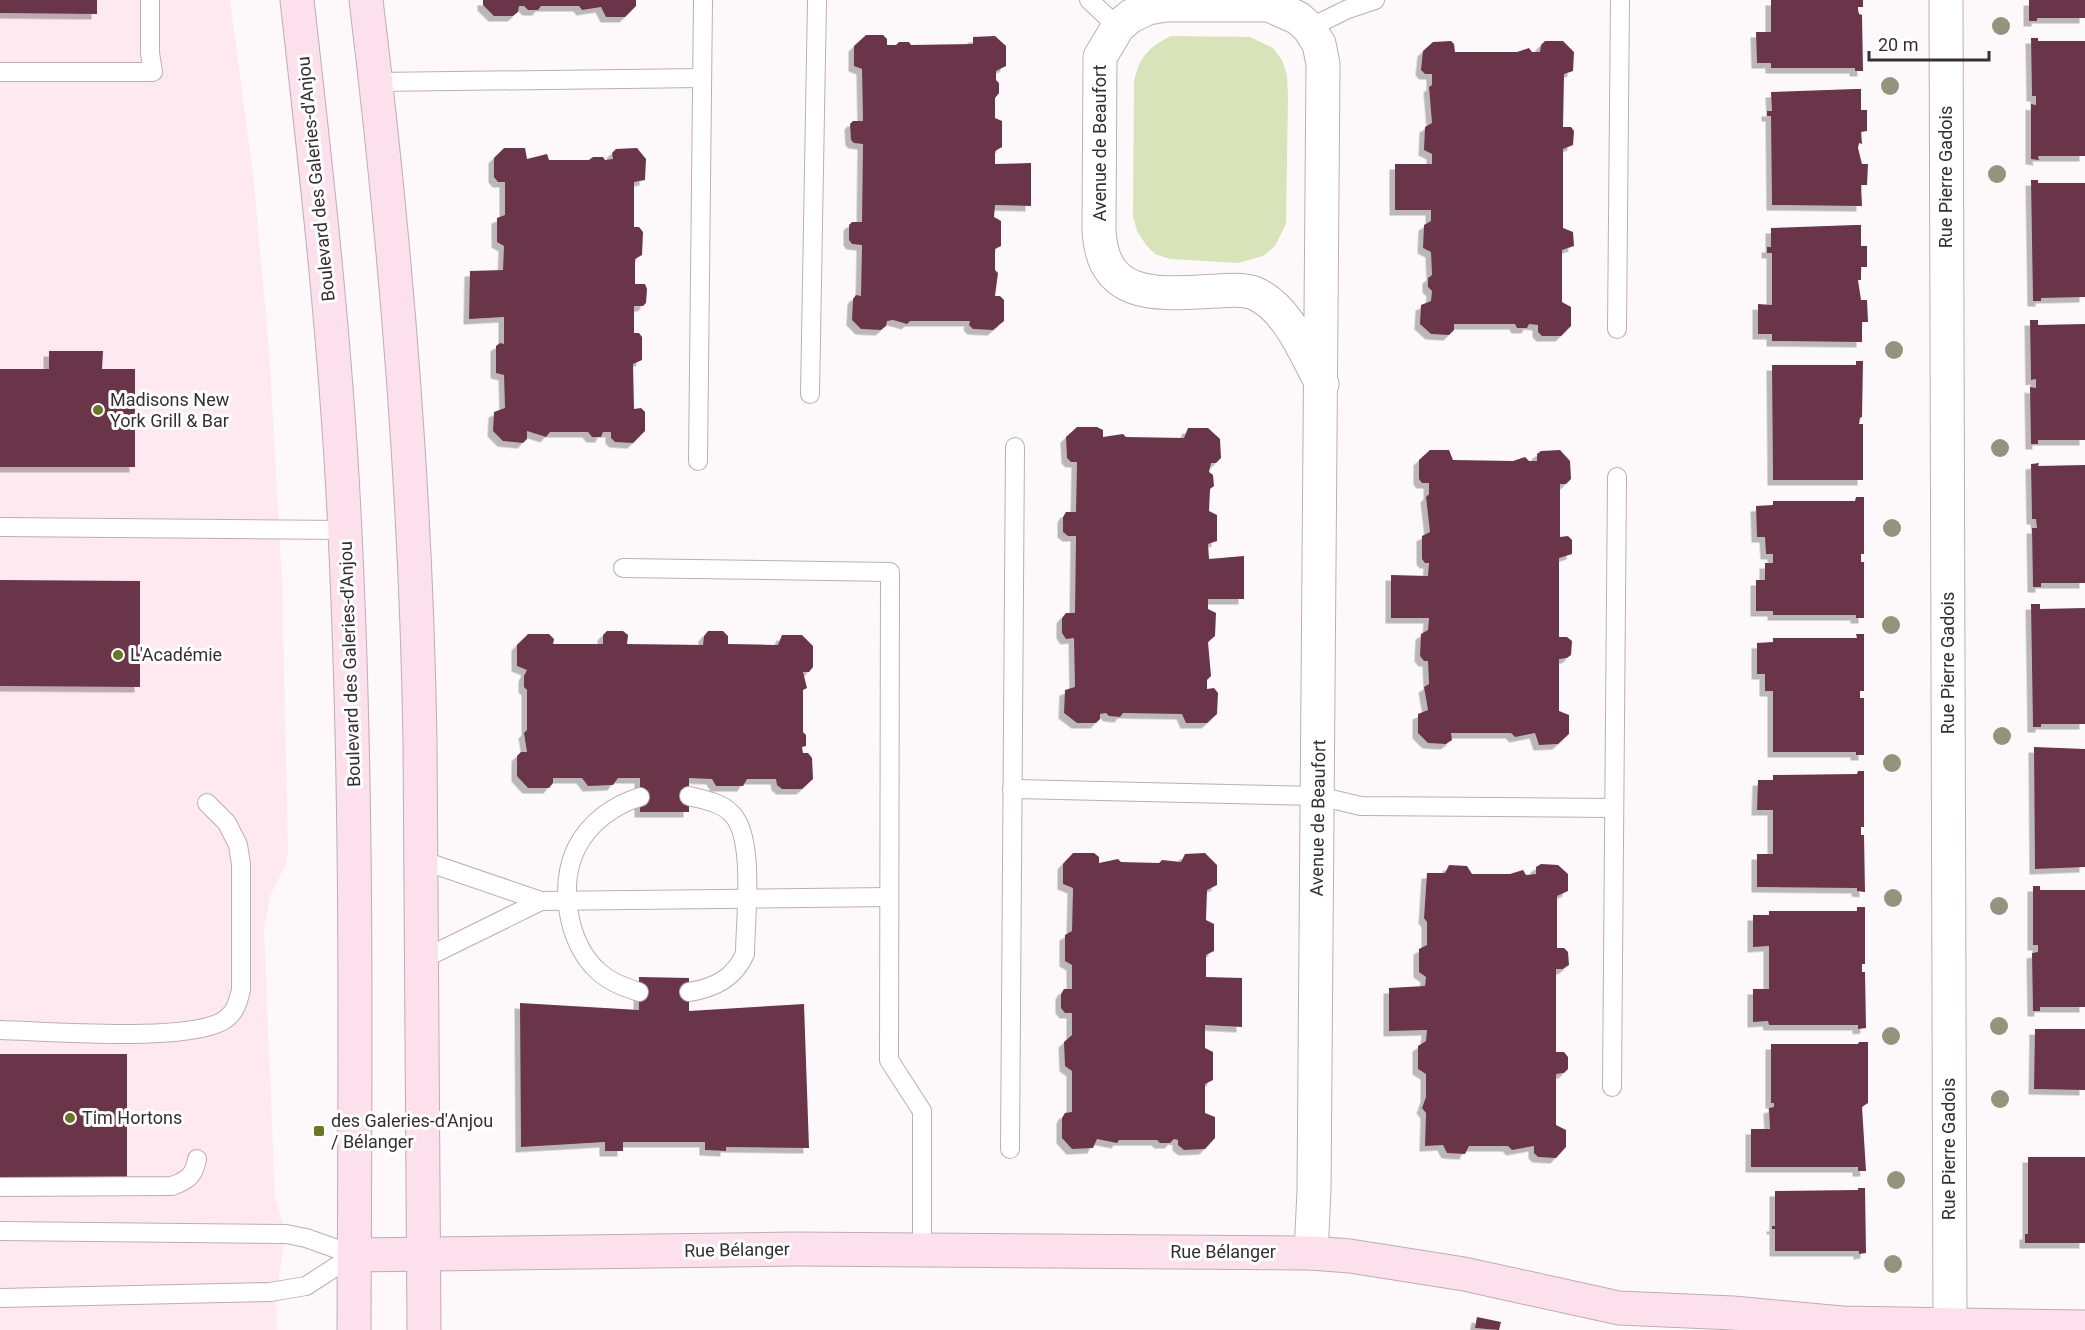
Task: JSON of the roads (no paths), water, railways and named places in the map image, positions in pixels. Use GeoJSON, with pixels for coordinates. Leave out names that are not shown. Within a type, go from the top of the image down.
{"type":"FeatureCollection","features":[{"type":"Feature","properties":{"kind":"street","name":"Boulevard des Galeries-d'Anjou"},"geometry":{"type":"LineString","coordinates":[[297,0],[326,247],[345,530],[354,758],[354,1330]]}},
{"type":"Feature","properties":{"kind":"street"},"geometry":{"type":"LineString","coordinates":[[366,0],[394,251],[410,479],[420,739],[424,1330]]}},
{"type":"Feature","properties":{"kind":"street","name":"Rue Pierre Gadois"},"geometry":{"type":"LineString","coordinates":[[1946,0],[1950,1326]]}},
{"type":"Feature","properties":{"kind":"street","name":"Avenue de Beaufort"},"geometry":{"type":"LineString","coordinates":[[1311,1253],[1314,1191],[1318,796],[1322,384],[1323,64],[1318,44],[1309,28],[1299,18],[1269,5],[1218,3],[1148,8],[1131,16],[1119,27],[1100,57],[1098,78],[1100,241],[1101,251],[1108,266],[1119,279],[1134,289],[1156,294],[1234,290],[1254,293],[1268,302],[1281,316],[1322,384]]}},
{"type":"Feature","properties":{"kind":"street","name":"Rue Bélanger"},"geometry":{"type":"LineString","coordinates":[[354,1255],[796,1249],[1311,1253],[1350,1256],[1464,1274],[1619,1319],[1733,1313],[1842,1323],[2085,1327]]}},
{"type":"Feature","properties":{"kind":"lane"},"geometry":{"type":"LineString","coordinates":[[0,72],[153,72],[150,53],[150,0]]}},
{"type":"Feature","properties":{"kind":"lane"},"geometry":{"type":"LineString","coordinates":[[698,461],[703,0]]}},
{"type":"Feature","properties":{"kind":"lane"},"geometry":{"type":"LineString","coordinates":[[810,394],[817,0]]}},
{"type":"Feature","properties":{"kind":"lane"},"geometry":{"type":"LineString","coordinates":[[1089,0],[1119,27]]}},
{"type":"Feature","properties":{"kind":"lane"},"geometry":{"type":"LineString","coordinates":[[1309,28],[1336,13],[1375,0]]}},
{"type":"Feature","properties":{"kind":"lane"},"geometry":{"type":"LineString","coordinates":[[1617,329],[1620,0]]}},
{"type":"Feature","properties":{"kind":"lane"},"geometry":{"type":"LineString","coordinates":[[376,82],[702,78]]}},
{"type":"Feature","properties":{"kind":"lane"},"geometry":{"type":"LineString","coordinates":[[1010,1149],[1015,447]]}},
{"type":"Feature","properties":{"kind":"lane"},"geometry":{"type":"LineString","coordinates":[[1612,1087],[1617,477]]}},
{"type":"Feature","properties":{"kind":"lane"},"geometry":{"type":"LineString","coordinates":[[0,526],[345,530]]}},
{"type":"Feature","properties":{"kind":"lane"},"geometry":{"type":"LineString","coordinates":[[623,568],[890,572],[889,1060],[922,1112],[922,1250]]}},
{"type":"Feature","properties":{"kind":"lane"},"geometry":{"type":"LineString","coordinates":[[1012,789],[1318,796],[1361,806],[1614,808]]}},
{"type":"Feature","properties":{"kind":"lane"},"geometry":{"type":"LineString","coordinates":[[689,796],[712,801],[731,813],[743,828],[747,846],[745,954],[738,968],[723,982],[706,990],[689,992]]}},
{"type":"Feature","properties":{"kind":"lane"},"geometry":{"type":"LineString","coordinates":[[639,992],[618,985],[597,971],[579,945],[571,922],[567,899],[569,872],[577,847],[601,817],[621,803],[640,797]]}},
{"type":"Feature","properties":{"kind":"lane"},"geometry":{"type":"LineString","coordinates":[[0,1030],[168,1034],[197,1031],[227,1019],[237,1008],[241,990],[241,864],[234,833],[207,803]]}},
{"type":"Feature","properties":{"kind":"lane"},"geometry":{"type":"LineString","coordinates":[[421,860],[541,901]]}},
{"type":"Feature","properties":{"kind":"lane"},"geometry":{"type":"LineString","coordinates":[[421,960],[541,901],[889,897]]}},
{"type":"Feature","properties":{"kind":"lane"},"geometry":{"type":"LineString","coordinates":[[0,1187],[172,1186],[194,1173],[197,1160]]}},
{"type":"Feature","properties":{"kind":"lane"},"geometry":{"type":"LineString","coordinates":[[0,1231],[286,1234],[306,1238],[354,1255]]}},
{"type":"Feature","properties":{"kind":"lane"},"geometry":{"type":"LineString","coordinates":[[0,1298],[270,1292],[306,1286],[354,1255]]}},
{"type":"Feature","properties":{"kind":"place","name":"Madisons New York Grill & Bar"},"geometry":{"type":"Point","coordinates":[98,410]}},
{"type":"Feature","properties":{"kind":"place","name":"L'Académie"},"geometry":{"type":"Point","coordinates":[118,655]}},
{"type":"Feature","properties":{"kind":"place","name":"Tim Hortons"},"geometry":{"type":"Point","coordinates":[70,1118]}},
{"type":"Feature","properties":{"kind":"place","name":"des Galeries-d'Anjou / Bélanger"},"geometry":{"type":"Point","coordinates":[319,1131]}}]}
